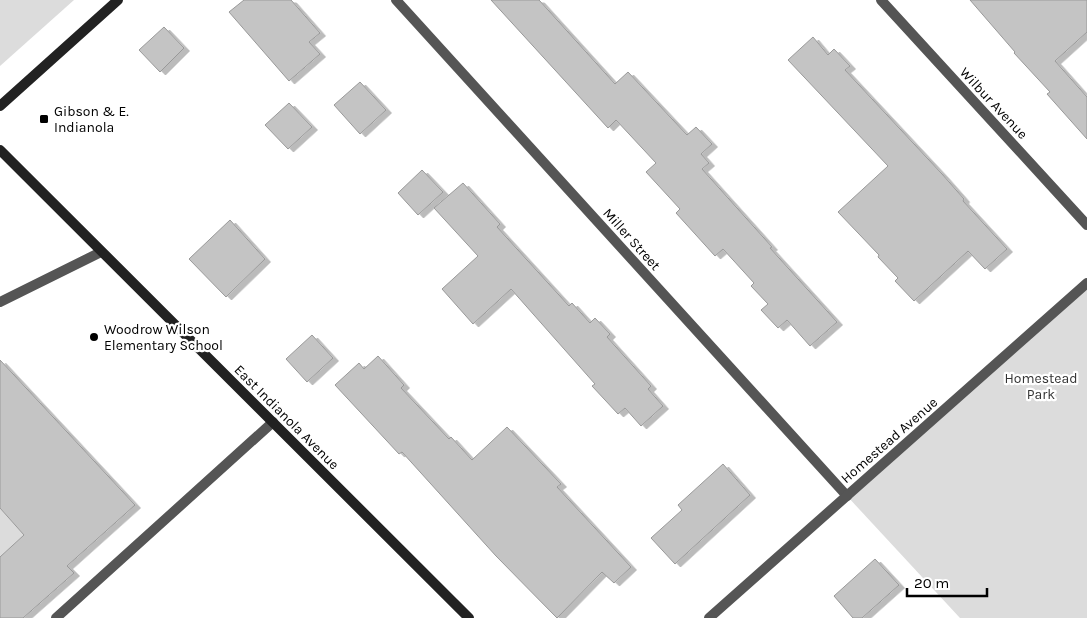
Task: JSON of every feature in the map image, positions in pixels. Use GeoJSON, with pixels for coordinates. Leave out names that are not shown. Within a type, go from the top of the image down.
{"type":"FeatureCollection","features":[{"type":"Feature","properties":{"kind":"street"},"geometry":{"type":"LineString","coordinates":[[0,106],[118,0]]}},
{"type":"Feature","properties":{"kind":"street","name":"Miller Street"},"geometry":{"type":"LineString","coordinates":[[396,0],[847,496]]}},
{"type":"Feature","properties":{"kind":"street","name":"Wilbur Avenue"},"geometry":{"type":"LineString","coordinates":[[881,0],[1087,225]]}},
{"type":"Feature","properties":{"kind":"street","name":"East Indianola Avenue"},"geometry":{"type":"LineString","coordinates":[[0,150],[469,618]]}},
{"type":"Feature","properties":{"kind":"street"},"geometry":{"type":"LineString","coordinates":[[0,302],[102,252]]}},
{"type":"Feature","properties":{"kind":"street","name":"Homestead Avenue"},"geometry":{"type":"LineString","coordinates":[[709,618],[1087,283]]}},
{"type":"Feature","properties":{"kind":"street"},"geometry":{"type":"LineString","coordinates":[[56,618],[272,422]]}},
{"type":"Feature","properties":{"kind":"green space"},"geometry":{"type":"Polygon","coordinates":[[[0,0],[74,0],[0,66],[0,0]]]}},
{"type":"Feature","properties":{"kind":"green space","name":"Homestead Park"},"geometry":{"type":"Polygon","coordinates":[[[1087,284],[1087,618],[960,618],[847,496],[1087,284]]]}},
{"type":"Feature","properties":{"kind":"green space"},"geometry":{"type":"Polygon","coordinates":[[[0,508],[24,535],[0,557],[0,508]]]}},
{"type":"Feature","properties":{"kind":"building"},"geometry":{"type":"Polygon","coordinates":[[[244,0],[291,0],[320,33],[309,42],[320,54],[289,81],[229,12],[244,0]]]}},
{"type":"Feature","properties":{"kind":"building"},"geometry":{"type":"Polygon","coordinates":[[[491,0],[539,0],[615,84],[628,72],[687,135],[696,127],[712,144],[701,154],[709,163],[702,169],[837,322],[810,346],[787,320],[778,328],[761,310],[768,304],[751,286],[754,283],[723,249],[715,256],[676,213],[680,209],[646,172],[656,163],[616,120],[608,128],[491,0]]]}},
{"type":"Feature","properties":{"kind":"building"},"geometry":{"type":"Polygon","coordinates":[[[970,0],[1087,0],[1087,32],[1055,61],[1087,97],[1087,139],[1047,94],[1050,92],[1014,53],[970,0]]]}},
{"type":"Feature","properties":{"kind":"building"},"geometry":{"type":"Polygon","coordinates":[[[164,27],[184,48],[160,72],[139,50],[164,27]]]}},
{"type":"Feature","properties":{"kind":"building"},"geometry":{"type":"Polygon","coordinates":[[[813,37],[828,55],[834,49],[850,66],[845,70],[942,174],[964,199],[963,201],[1007,249],[985,269],[968,251],[914,301],[895,281],[898,278],[878,257],[879,255],[838,212],[888,166],[788,60],[813,37]]]}},
{"type":"Feature","properties":{"kind":"building"},"geometry":{"type":"Polygon","coordinates":[[[360,82],[386,110],[360,134],[334,105],[360,82]]]}},
{"type":"Feature","properties":{"kind":"building"},"geometry":{"type":"Polygon","coordinates":[[[289,103],[312,127],[288,149],[265,125],[289,103]]]}},
{"type":"Feature","properties":{"kind":"building"},"geometry":{"type":"Polygon","coordinates":[[[422,170],[443,192],[418,215],[398,193],[422,170]]]}},
{"type":"Feature","properties":{"kind":"building"},"geometry":{"type":"Polygon","coordinates":[[[463,183],[500,224],[497,227],[569,306],[572,303],[590,323],[595,318],[610,334],[607,337],[651,386],[648,389],[663,406],[641,426],[625,408],[618,414],[592,386],[595,384],[511,289],[473,324],[442,289],[478,256],[434,208],[463,183]]]}},
{"type":"Feature","properties":{"kind":"building"},"geometry":{"type":"Polygon","coordinates":[[[230,220],[265,259],[226,297],[189,259],[230,220]]]}},
{"type":"Feature","properties":{"kind":"building"},"geometry":{"type":"Polygon","coordinates":[[[312,335],[333,358],[307,382],[286,359],[312,335]]]}},
{"type":"Feature","properties":{"kind":"building"},"geometry":{"type":"Polygon","coordinates":[[[378,356],[404,385],[401,388],[449,439],[451,437],[472,460],[507,427],[561,484],[557,487],[631,567],[614,583],[602,572],[557,618],[496,556],[402,452],[399,454],[335,385],[359,363],[364,369],[378,356]]]}},
{"type":"Feature","properties":{"kind":"building"},"geometry":{"type":"Polygon","coordinates":[[[0,360],[135,505],[67,566],[74,573],[23,618],[0,618],[0,557],[24,535],[0,508],[0,360]]]}},
{"type":"Feature","properties":{"kind":"building"},"geometry":{"type":"Polygon","coordinates":[[[723,464],[750,495],[675,564],[651,538],[682,510],[678,505],[723,464]]]}},
{"type":"Feature","properties":{"kind":"building"},"geometry":{"type":"Polygon","coordinates":[[[875,559],[899,585],[862,618],[853,618],[834,596],[875,559]]]}},
{"type":"Feature","properties":{"kind":"place","name":"Gibson & E. Indianola"},"geometry":{"type":"Point","coordinates":[44,119]}},
{"type":"Feature","properties":{"kind":"place","name":"Woodrow Wilson Elementary School"},"geometry":{"type":"Point","coordinates":[94,337]}}]}
